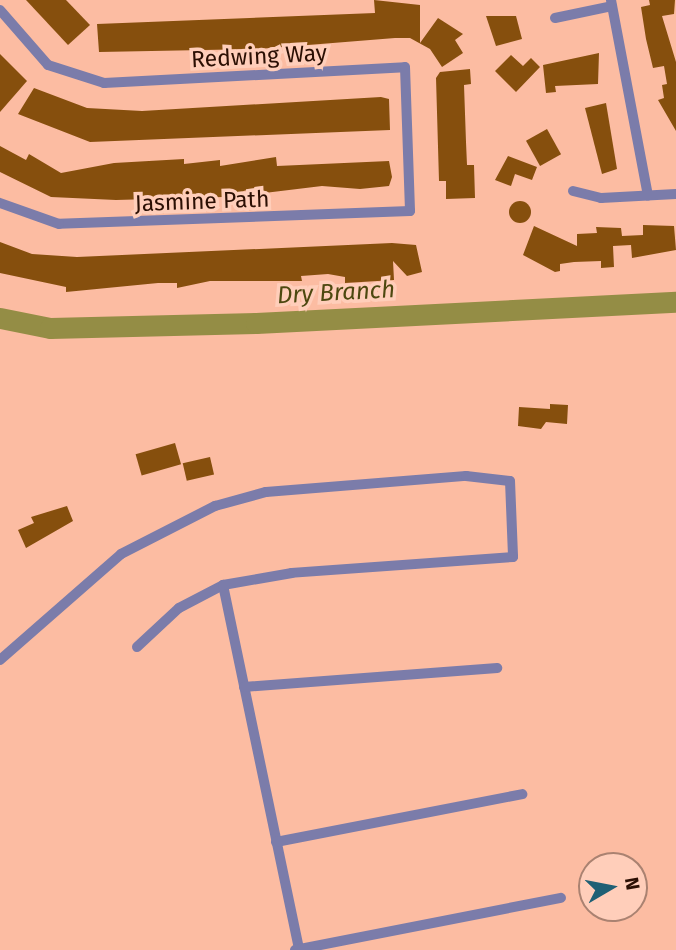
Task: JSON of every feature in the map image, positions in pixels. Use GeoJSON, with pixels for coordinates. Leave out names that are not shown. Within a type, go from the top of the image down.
{"type":"FeatureCollection","features":[{"type":"Feature","properties":{"kind":"street"},"geometry":{"type":"LineString","coordinates":[[555,18],[612,3],[648,196]]}},
{"type":"Feature","properties":{"kind":"street","name":"Redwing Way"},"geometry":{"type":"LineString","coordinates":[[0,10],[48,65],[104,83],[405,67],[410,211]]}},
{"type":"Feature","properties":{"kind":"street"},"geometry":{"type":"LineString","coordinates":[[573,191],[601,198],[676,194]]}},
{"type":"Feature","properties":{"kind":"street","name":"Jasmine Path"},"geometry":{"type":"LineString","coordinates":[[0,203],[59,224],[410,211]]}},
{"type":"Feature","properties":{"kind":"street"},"geometry":{"type":"LineString","coordinates":[[0,660],[121,554],[215,506],[266,492],[466,476],[510,481],[513,557],[292,573],[223,585],[179,608],[137,647]]}},
{"type":"Feature","properties":{"kind":"street"},"geometry":{"type":"LineString","coordinates":[[223,585],[297,950],[561,898]]}},
{"type":"Feature","properties":{"kind":"street"},"geometry":{"type":"LineString","coordinates":[[244,687],[497,668]]}},
{"type":"Feature","properties":{"kind":"street"},"geometry":{"type":"LineString","coordinates":[[276,842],[522,794]]}},
{"type":"Feature","properties":{"kind":"building"},"geometry":{"type":"Polygon","coordinates":[[[26,0],[66,0],[90,25],[68,45],[26,0]]]}},
{"type":"Feature","properties":{"kind":"building"},"geometry":{"type":"Polygon","coordinates":[[[374,0],[420,5],[420,43],[438,18],[463,34],[455,40],[463,53],[442,67],[430,49],[410,38],[258,49],[99,52],[97,24],[375,13],[374,0]]]}},
{"type":"Feature","properties":{"kind":"building"},"geometry":{"type":"Polygon","coordinates":[[[649,0],[675,0],[674,14],[662,16],[676,62],[676,131],[658,100],[664,98],[662,85],[667,84],[664,66],[653,68],[646,39],[641,7],[650,5],[649,0]]]}},
{"type":"Feature","properties":{"kind":"building"},"geometry":{"type":"Polygon","coordinates":[[[486,16],[516,16],[522,39],[496,46],[486,16]]]}},
{"type":"Feature","properties":{"kind":"building"},"geometry":{"type":"Polygon","coordinates":[[[599,53],[598,84],[555,86],[556,92],[546,93],[543,65],[599,53]]]}},
{"type":"Feature","properties":{"kind":"building"},"geometry":{"type":"Polygon","coordinates":[[[0,54],[27,81],[0,112],[0,54]]]}},
{"type":"Feature","properties":{"kind":"building"},"geometry":{"type":"Polygon","coordinates":[[[511,55],[523,66],[531,58],[540,67],[516,92],[495,71],[511,55]]]}},
{"type":"Feature","properties":{"kind":"building"},"geometry":{"type":"Polygon","coordinates":[[[470,69],[471,84],[464,85],[466,142],[467,165],[474,165],[475,198],[446,199],[446,181],[439,181],[436,78],[440,72],[470,69]]]}},
{"type":"Feature","properties":{"kind":"building"},"geometry":{"type":"Polygon","coordinates":[[[34,88],[87,108],[142,111],[381,97],[389,99],[390,130],[90,142],[18,114],[34,88]]]}},
{"type":"Feature","properties":{"kind":"building"},"geometry":{"type":"Polygon","coordinates":[[[606,103],[617,169],[602,174],[585,108],[606,103]]]}},
{"type":"Feature","properties":{"kind":"building"},"geometry":{"type":"Polygon","coordinates":[[[547,129],[561,154],[540,166],[526,141],[547,129]]]}},
{"type":"Feature","properties":{"kind":"building"},"geometry":{"type":"Polygon","coordinates":[[[0,146],[26,160],[29,154],[61,173],[114,163],[184,159],[184,164],[220,160],[220,166],[276,157],[277,166],[389,161],[392,177],[389,186],[360,189],[322,186],[248,195],[247,190],[223,197],[116,200],[51,197],[0,172],[0,146]]]}},
{"type":"Feature","properties":{"kind":"building"},"geometry":{"type":"Polygon","coordinates":[[[508,156],[537,167],[532,180],[515,174],[511,186],[495,180],[508,156]]]}},
{"type":"Feature","properties":{"kind":"building"},"geometry":{"type":"Polygon","coordinates":[[[516,201],[524,201],[531,208],[531,216],[524,223],[516,223],[509,216],[509,208],[516,201]]]}},
{"type":"Feature","properties":{"kind":"building"},"geometry":{"type":"Polygon","coordinates":[[[643,225],[674,226],[676,250],[632,258],[631,245],[613,246],[614,267],[601,268],[601,261],[574,262],[560,264],[560,271],[555,272],[523,255],[534,226],[577,246],[577,234],[597,233],[596,227],[621,228],[622,236],[643,235],[643,225]]]}},
{"type":"Feature","properties":{"kind":"building"},"geometry":{"type":"Polygon","coordinates":[[[0,242],[32,254],[77,257],[392,243],[416,245],[422,272],[407,276],[393,261],[394,280],[345,283],[345,277],[328,274],[301,276],[302,281],[210,281],[177,288],[177,283],[158,283],[66,292],[66,287],[0,273],[0,242]]]}},
{"type":"Feature","properties":{"kind":"building"},"geometry":{"type":"Polygon","coordinates":[[[550,404],[568,405],[567,424],[546,422],[541,429],[518,426],[519,407],[550,409],[550,404]]]}},
{"type":"Feature","properties":{"kind":"building"},"geometry":{"type":"Polygon","coordinates":[[[175,443],[181,464],[142,475],[136,454],[175,443]]]}},
{"type":"Feature","properties":{"kind":"building"},"geometry":{"type":"Polygon","coordinates":[[[210,457],[214,475],[187,481],[183,463],[210,457]]]}},
{"type":"Feature","properties":{"kind":"building"},"geometry":{"type":"Polygon","coordinates":[[[67,506],[73,521],[26,548],[18,530],[34,523],[31,517],[67,506]]]}},
{"type":"Feature","properties":{"kind":"waterway","name":"Dry Branch"},"geometry":{"type":"LineString","coordinates":[[0,318],[50,328],[256,323],[676,302]]}}]}
